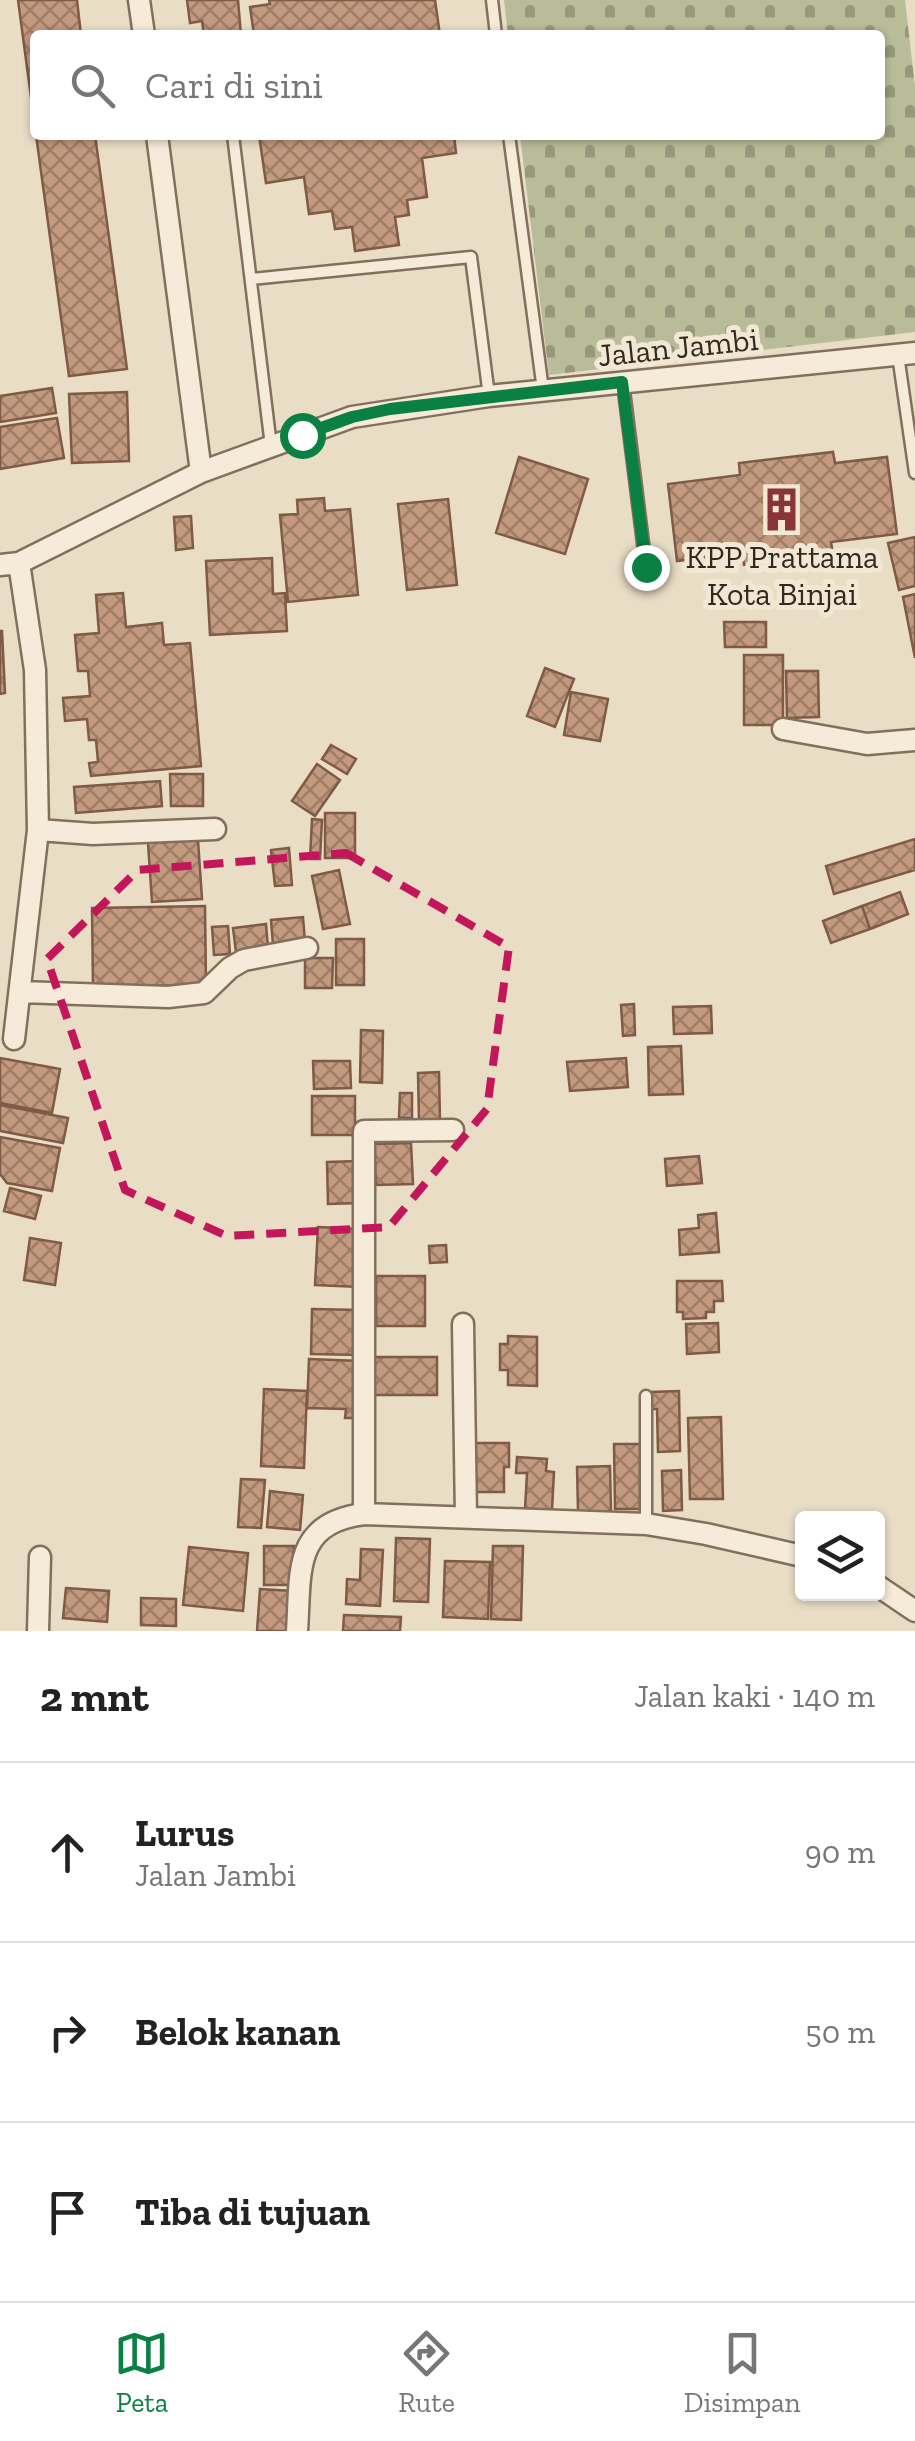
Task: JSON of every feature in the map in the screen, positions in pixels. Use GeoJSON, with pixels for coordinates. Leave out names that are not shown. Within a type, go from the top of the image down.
{"type":"FeatureCollection","features":[{"type":"Feature","properties":{"kind":"street"},"geometry":{"type":"LineString","coordinates":[[139,0],[143,30]]}},
{"type":"Feature","properties":{"kind":"street"},"geometry":{"type":"LineString","coordinates":[[158,140],[201,472]]}},
{"type":"Feature","properties":{"kind":"street","name":"Jalan Jambi"},"geometry":{"type":"LineString","coordinates":[[10,564],[201,472],[352,417],[489,396],[906,354]]}},
{"type":"Feature","properties":{"kind":"street"},"geometry":{"type":"LineString","coordinates":[[10,564],[35,670],[38,830],[14,1039]]}},
{"type":"Feature","properties":{"kind":"street"},"geometry":{"type":"LineString","coordinates":[[783,730],[866,744],[915,740]]}},
{"type":"Feature","properties":{"kind":"street"},"geometry":{"type":"LineString","coordinates":[[38,830],[93,834],[215,829]]}},
{"type":"Feature","properties":{"kind":"street"},"geometry":{"type":"LineString","coordinates":[[20,992],[168,997],[204,993],[244,960],[307,948]]}},
{"type":"Feature","properties":{"kind":"street"},"geometry":{"type":"LineString","coordinates":[[364,1514],[364,1131],[453,1130]]}},
{"type":"Feature","properties":{"kind":"street"},"geometry":{"type":"LineString","coordinates":[[463,1324],[466,1517]]}},
{"type":"Feature","properties":{"kind":"street"},"geometry":{"type":"LineString","coordinates":[[297,1631],[302,1559],[316,1531],[340,1517],[364,1514],[646,1524],[795,1555]]}},
{"type":"Feature","properties":{"kind":"street"},"geometry":{"type":"LineString","coordinates":[[38,1631],[40,1557]]}},
{"type":"Feature","properties":{"kind":"street"},"geometry":{"type":"LineString","coordinates":[[885,1591],[915,1611]]}},
{"type":"Feature","properties":{"kind":"lane"},"geometry":{"type":"LineString","coordinates":[[492,0],[495,30]]}},
{"type":"Feature","properties":{"kind":"lane"},"geometry":{"type":"LineString","coordinates":[[235,140],[271,447]]}},
{"type":"Feature","properties":{"kind":"lane"},"geometry":{"type":"LineString","coordinates":[[511,140],[543,391]]}},
{"type":"Feature","properties":{"kind":"lane"},"geometry":{"type":"LineString","coordinates":[[251,279],[471,257],[489,396]]}},
{"type":"Feature","properties":{"kind":"lane"},"geometry":{"type":"LineString","coordinates":[[906,354],[915,472]]}},
{"type":"Feature","properties":{"kind":"lane"},"geometry":{"type":"LineString","coordinates":[[622,382],[646,567]]}},
{"type":"Feature","properties":{"kind":"lane"},"geometry":{"type":"LineString","coordinates":[[646,1396],[646,1524]]}},
{"type":"Feature","properties":{"kind":"highlighted area"},"geometry":{"type":"Polygon","coordinates":[[[346,853],[509,947],[487,1109],[389,1227],[227,1236],[125,1190],[47,959],[138,870],[346,853]]]}},
{"type":"Feature","properties":{"kind":"green space"},"geometry":{"type":"Polygon","coordinates":[[[504,0],[905,0],[915,86],[915,332],[549,375],[521,140],[885,140],[885,30],[507,30],[504,0]]]}},
{"type":"Feature","properties":{"kind":"building"},"geometry":{"type":"Polygon","coordinates":[[[18,0],[77,0],[80,30],[30,30],[30,90],[18,0]]]}},
{"type":"Feature","properties":{"kind":"building"},"geometry":{"type":"Polygon","coordinates":[[[187,0],[238,0],[241,30],[203,30],[202,21],[190,23],[187,0]]]}},
{"type":"Feature","properties":{"kind":"building"},"geometry":{"type":"Polygon","coordinates":[[[269,0],[435,0],[439,30],[253,30],[250,7],[270,4],[269,0]]]}},
{"type":"Feature","properties":{"kind":"building"},"geometry":{"type":"Polygon","coordinates":[[[37,140],[96,140],[127,369],[69,376],[37,140]]]}},
{"type":"Feature","properties":{"kind":"building"},"geometry":{"type":"Polygon","coordinates":[[[260,140],[455,140],[456,153],[422,158],[427,197],[407,200],[409,215],[395,217],[399,245],[355,251],[352,227],[335,229],[332,211],[309,214],[304,177],[266,183],[260,140]]]}},
{"type":"Feature","properties":{"kind":"building"},"geometry":{"type":"Polygon","coordinates":[[[52,388],[56,413],[0,422],[0,396],[52,388]]]}},
{"type":"Feature","properties":{"kind":"building"},"geometry":{"type":"Polygon","coordinates":[[[127,392],[129,461],[72,463],[69,394],[127,392]]]}},
{"type":"Feature","properties":{"kind":"building"},"geometry":{"type":"Polygon","coordinates":[[[57,418],[64,458],[0,469],[0,427],[57,418]]]}},
{"type":"Feature","properties":{"kind":"building","name":"KPP Prattama Kota Binjai"},"geometry":{"type":"Polygon","coordinates":[[[833,452],[835,463],[887,457],[897,534],[831,542],[833,555],[744,565],[742,553],[677,561],[668,484],[740,475],[739,463],[833,452]]]}},
{"type":"Feature","properties":{"kind":"building"},"geometry":{"type":"Polygon","coordinates":[[[519,457],[588,479],[565,554],[496,533],[519,457]]]}},
{"type":"Feature","properties":{"kind":"building"},"geometry":{"type":"Polygon","coordinates":[[[324,498],[325,511],[350,509],[358,595],[288,602],[280,515],[298,514],[297,500],[324,498]]]}},
{"type":"Feature","properties":{"kind":"building"},"geometry":{"type":"Polygon","coordinates":[[[448,499],[457,585],[407,590],[398,504],[448,499]]]}},
{"type":"Feature","properties":{"kind":"building"},"geometry":{"type":"Polygon","coordinates":[[[191,516],[193,548],[176,550],[174,517],[191,516]]]}},
{"type":"Feature","properties":{"kind":"building"},"geometry":{"type":"Polygon","coordinates":[[[915,537],[915,586],[899,590],[888,543],[915,537]]]}},
{"type":"Feature","properties":{"kind":"building"},"geometry":{"type":"Polygon","coordinates":[[[272,558],[273,594],[285,593],[287,631],[210,635],[206,561],[272,558]]]}},
{"type":"Feature","properties":{"kind":"building"},"geometry":{"type":"Polygon","coordinates":[[[123,593],[126,627],[162,623],[164,645],[190,643],[201,766],[91,776],[89,763],[98,762],[96,740],[89,740],[87,719],[65,721],[63,698],[90,696],[88,671],[78,671],[75,635],[99,633],[96,595],[123,593]]]}},
{"type":"Feature","properties":{"kind":"building"},"geometry":{"type":"Polygon","coordinates":[[[915,594],[915,658],[903,597],[915,594]]]}},
{"type":"Feature","properties":{"kind":"building"},"geometry":{"type":"Polygon","coordinates":[[[724,622],[766,622],[766,647],[725,647],[724,622]]]}},
{"type":"Feature","properties":{"kind":"building"},"geometry":{"type":"Polygon","coordinates":[[[0,631],[5,693],[0,694],[0,631]]]}},
{"type":"Feature","properties":{"kind":"building"},"geometry":{"type":"Polygon","coordinates":[[[744,655],[783,655],[783,725],[744,725],[744,655]]]}},
{"type":"Feature","properties":{"kind":"building"},"geometry":{"type":"Polygon","coordinates":[[[545,668],[574,679],[555,727],[527,716],[545,668]]]}},
{"type":"Feature","properties":{"kind":"building"},"geometry":{"type":"Polygon","coordinates":[[[786,671],[818,671],[819,717],[787,718],[786,671]]]}},
{"type":"Feature","properties":{"kind":"building"},"geometry":{"type":"Polygon","coordinates":[[[571,692],[608,699],[600,741],[564,735],[571,692]]]}},
{"type":"Feature","properties":{"kind":"building"},"geometry":{"type":"Polygon","coordinates":[[[331,745],[356,759],[347,774],[322,759],[331,745]]]}},
{"type":"Feature","properties":{"kind":"building"},"geometry":{"type":"Polygon","coordinates":[[[317,764],[340,780],[315,816],[292,801],[317,764]]]}},
{"type":"Feature","properties":{"kind":"building"},"geometry":{"type":"Polygon","coordinates":[[[170,774],[203,774],[203,806],[171,806],[170,774]]]}},
{"type":"Feature","properties":{"kind":"building"},"geometry":{"type":"Polygon","coordinates":[[[160,781],[162,806],[76,813],[74,787],[160,781]]]}},
{"type":"Feature","properties":{"kind":"building"},"geometry":{"type":"Polygon","coordinates":[[[325,813],[355,813],[355,858],[325,858],[325,813]]]}},
{"type":"Feature","properties":{"kind":"building"},"geometry":{"type":"Polygon","coordinates":[[[312,819],[322,820],[320,859],[310,859],[312,819]]]}},
{"type":"Feature","properties":{"kind":"building"},"geometry":{"type":"Polygon","coordinates":[[[915,839],[915,870],[834,894],[826,866],[915,839]]]}},
{"type":"Feature","properties":{"kind":"building"},"geometry":{"type":"Polygon","coordinates":[[[198,840],[202,899],[152,902],[148,843],[198,840]]]}},
{"type":"Feature","properties":{"kind":"building"},"geometry":{"type":"Polygon","coordinates":[[[289,848],[292,885],[275,886],[271,850],[289,848]]]}},
{"type":"Feature","properties":{"kind":"building"},"geometry":{"type":"Polygon","coordinates":[[[339,870],[350,924],[323,929],[312,876],[339,870]]]}},
{"type":"Feature","properties":{"kind":"building"},"geometry":{"type":"Polygon","coordinates":[[[900,892],[908,914],[870,929],[862,906],[900,892]]]}},
{"type":"Feature","properties":{"kind":"building"},"geometry":{"type":"Polygon","coordinates":[[[205,906],[206,985],[93,987],[92,908],[205,906]]]}},
{"type":"Feature","properties":{"kind":"building"},"geometry":{"type":"Polygon","coordinates":[[[862,906],[870,929],[831,943],[823,921],[862,906]]]}},
{"type":"Feature","properties":{"kind":"building"},"geometry":{"type":"Polygon","coordinates":[[[303,917],[305,942],[273,945],[271,920],[303,917]]]}},
{"type":"Feature","properties":{"kind":"building"},"geometry":{"type":"Polygon","coordinates":[[[266,924],[268,948],[236,952],[233,928],[266,924]]]}},
{"type":"Feature","properties":{"kind":"building"},"geometry":{"type":"Polygon","coordinates":[[[228,926],[230,954],[214,955],[212,927],[228,926]]]}},
{"type":"Feature","properties":{"kind":"building"},"geometry":{"type":"Polygon","coordinates":[[[336,939],[364,939],[364,985],[336,985],[336,939]]]}},
{"type":"Feature","properties":{"kind":"building"},"geometry":{"type":"Polygon","coordinates":[[[305,958],[333,958],[332,988],[305,988],[305,958]]]}},
{"type":"Feature","properties":{"kind":"building"},"geometry":{"type":"Polygon","coordinates":[[[634,1004],[635,1035],[623,1036],[621,1005],[634,1004]]]}},
{"type":"Feature","properties":{"kind":"building"},"geometry":{"type":"Polygon","coordinates":[[[711,1006],[712,1033],[674,1034],[673,1007],[711,1006]]]}},
{"type":"Feature","properties":{"kind":"building"},"geometry":{"type":"Polygon","coordinates":[[[361,1030],[383,1031],[382,1083],[360,1082],[361,1030]]]}},
{"type":"Feature","properties":{"kind":"building"},"geometry":{"type":"Polygon","coordinates":[[[681,1046],[683,1094],[649,1095],[648,1047],[681,1046]]]}},
{"type":"Feature","properties":{"kind":"building"},"geometry":{"type":"Polygon","coordinates":[[[0,1058],[60,1069],[52,1113],[0,1103],[0,1058]]]}},
{"type":"Feature","properties":{"kind":"building"},"geometry":{"type":"Polygon","coordinates":[[[626,1058],[628,1087],[570,1091],[567,1062],[626,1058]]]}},
{"type":"Feature","properties":{"kind":"building"},"geometry":{"type":"Polygon","coordinates":[[[313,1061],[350,1061],[351,1088],[314,1089],[313,1061]]]}},
{"type":"Feature","properties":{"kind":"building"},"geometry":{"type":"Polygon","coordinates":[[[439,1072],[440,1121],[419,1121],[418,1073],[439,1072]]]}},
{"type":"Feature","properties":{"kind":"building"},"geometry":{"type":"Polygon","coordinates":[[[400,1093],[412,1093],[412,1118],[399,1118],[400,1093]]]}},
{"type":"Feature","properties":{"kind":"building"},"geometry":{"type":"Polygon","coordinates":[[[312,1096],[355,1096],[355,1135],[312,1135],[312,1096]]]}},
{"type":"Feature","properties":{"kind":"building"},"geometry":{"type":"Polygon","coordinates":[[[0,1105],[68,1118],[63,1143],[0,1131],[0,1105]]]}},
{"type":"Feature","properties":{"kind":"building"},"geometry":{"type":"Polygon","coordinates":[[[0,1137],[60,1148],[52,1191],[7,1183],[0,1174],[0,1137]]]}},
{"type":"Feature","properties":{"kind":"building"},"geometry":{"type":"Polygon","coordinates":[[[411,1143],[413,1184],[376,1185],[374,1144],[411,1143]]]}},
{"type":"Feature","properties":{"kind":"building"},"geometry":{"type":"Polygon","coordinates":[[[699,1156],[702,1183],[667,1186],[665,1159],[699,1156]]]}},
{"type":"Feature","properties":{"kind":"building"},"geometry":{"type":"Polygon","coordinates":[[[358,1161],[360,1203],[328,1204],[327,1162],[358,1161]]]}},
{"type":"Feature","properties":{"kind":"building"},"geometry":{"type":"Polygon","coordinates":[[[10,1188],[41,1196],[35,1219],[4,1211],[10,1188]]]}},
{"type":"Feature","properties":{"kind":"building"},"geometry":{"type":"Polygon","coordinates":[[[716,1213],[719,1252],[680,1255],[679,1230],[699,1228],[698,1215],[716,1213]]]}},
{"type":"Feature","properties":{"kind":"building"},"geometry":{"type":"Polygon","coordinates":[[[318,1227],[362,1229],[359,1287],[315,1285],[318,1227]]]}},
{"type":"Feature","properties":{"kind":"building"},"geometry":{"type":"Polygon","coordinates":[[[30,1238],[61,1243],[55,1285],[24,1280],[30,1238]]]}},
{"type":"Feature","properties":{"kind":"building"},"geometry":{"type":"Polygon","coordinates":[[[446,1245],[447,1262],[430,1263],[429,1246],[446,1245]]]}},
{"type":"Feature","properties":{"kind":"building"},"geometry":{"type":"Polygon","coordinates":[[[376,1276],[425,1276],[425,1326],[376,1326],[376,1276]]]}},
{"type":"Feature","properties":{"kind":"building"},"geometry":{"type":"Polygon","coordinates":[[[677,1281],[722,1281],[723,1301],[714,1301],[714,1312],[706,1312],[706,1318],[683,1319],[683,1312],[677,1312],[677,1281]]]}},
{"type":"Feature","properties":{"kind":"building"},"geometry":{"type":"Polygon","coordinates":[[[312,1309],[360,1310],[359,1355],[311,1354],[312,1309]]]}},
{"type":"Feature","properties":{"kind":"building"},"geometry":{"type":"Polygon","coordinates":[[[718,1323],[719,1352],[687,1354],[686,1324],[718,1323]]]}},
{"type":"Feature","properties":{"kind":"building"},"geometry":{"type":"Polygon","coordinates":[[[508,1336],[537,1337],[537,1386],[508,1385],[508,1370],[500,1370],[500,1344],[508,1344],[508,1336]]]}},
{"type":"Feature","properties":{"kind":"building"},"geometry":{"type":"Polygon","coordinates":[[[371,1357],[437,1357],[437,1395],[371,1395],[371,1357]]]}},
{"type":"Feature","properties":{"kind":"building"},"geometry":{"type":"Polygon","coordinates":[[[309,1359],[361,1361],[359,1418],[345,1418],[346,1409],[307,1408],[309,1359]]]}},
{"type":"Feature","properties":{"kind":"building"},"geometry":{"type":"Polygon","coordinates":[[[264,1389],[307,1391],[304,1468],[261,1466],[264,1389]]]}},
{"type":"Feature","properties":{"kind":"building"},"geometry":{"type":"Polygon","coordinates":[[[679,1391],[680,1451],[658,1452],[657,1409],[651,1409],[651,1392],[679,1391]]]}},
{"type":"Feature","properties":{"kind":"building"},"geometry":{"type":"Polygon","coordinates":[[[721,1417],[723,1499],[690,1499],[688,1418],[721,1417]]]}},
{"type":"Feature","properties":{"kind":"building"},"geometry":{"type":"Polygon","coordinates":[[[474,1443],[509,1443],[504,1492],[474,1492],[474,1443]]]}},
{"type":"Feature","properties":{"kind":"building"},"geometry":{"type":"Polygon","coordinates":[[[614,1444],[640,1444],[640,1509],[615,1509],[614,1444]]]}},
{"type":"Feature","properties":{"kind":"building"},"geometry":{"type":"Polygon","coordinates":[[[517,1457],[547,1459],[546,1471],[554,1472],[552,1510],[525,1509],[527,1473],[516,1473],[517,1457]]]}},
{"type":"Feature","properties":{"kind":"building"},"geometry":{"type":"Polygon","coordinates":[[[610,1466],[611,1511],[578,1512],[577,1467],[610,1466]]]}},
{"type":"Feature","properties":{"kind":"building"},"geometry":{"type":"Polygon","coordinates":[[[681,1470],[682,1510],[663,1511],[662,1471],[681,1470]]]}},
{"type":"Feature","properties":{"kind":"building"},"geometry":{"type":"Polygon","coordinates":[[[241,1479],[265,1480],[261,1528],[238,1527],[241,1479]]]}},
{"type":"Feature","properties":{"kind":"building"},"geometry":{"type":"Polygon","coordinates":[[[270,1491],[303,1495],[300,1530],[267,1527],[270,1491]]]}},
{"type":"Feature","properties":{"kind":"building"},"geometry":{"type":"Polygon","coordinates":[[[396,1538],[430,1539],[428,1602],[394,1601],[396,1538]]]}},
{"type":"Feature","properties":{"kind":"building"},"geometry":{"type":"Polygon","coordinates":[[[264,1546],[294,1546],[293,1585],[264,1585],[264,1546]]]}},
{"type":"Feature","properties":{"kind":"building"},"geometry":{"type":"Polygon","coordinates":[[[493,1546],[523,1546],[521,1620],[491,1619],[493,1546]]]}},
{"type":"Feature","properties":{"kind":"building"},"geometry":{"type":"Polygon","coordinates":[[[189,1547],[248,1553],[243,1611],[183,1605],[189,1547]]]}},
{"type":"Feature","properties":{"kind":"building"},"geometry":{"type":"Polygon","coordinates":[[[361,1549],[383,1550],[380,1606],[346,1604],[347,1579],[360,1580],[361,1549]]]}},
{"type":"Feature","properties":{"kind":"building"},"geometry":{"type":"Polygon","coordinates":[[[445,1561],[490,1562],[488,1619],[443,1617],[445,1561]]]}},
{"type":"Feature","properties":{"kind":"building"},"geometry":{"type":"Polygon","coordinates":[[[66,1588],[109,1591],[107,1622],[63,1618],[66,1588]]]}},
{"type":"Feature","properties":{"kind":"building"},"geometry":{"type":"Polygon","coordinates":[[[260,1589],[292,1591],[289,1631],[257,1631],[260,1589]]]}},
{"type":"Feature","properties":{"kind":"building"},"geometry":{"type":"Polygon","coordinates":[[[141,1598],[176,1599],[176,1626],[141,1625],[141,1598]]]}},
{"type":"Feature","properties":{"kind":"building"},"geometry":{"type":"Polygon","coordinates":[[[344,1615],[401,1617],[400,1631],[343,1631],[344,1615]]]}},
{"type":"Feature","properties":{"kind":"place","name":"KPP Prattama Kota Binjai"},"geometry":{"type":"Point","coordinates":[782,509]}},
{"type":"Feature","properties":{"kind":"route"},"geometry":{"type":"LineString","coordinates":[[302,435],[352,417],[390,409],[622,382],[646,567]]}}]}
